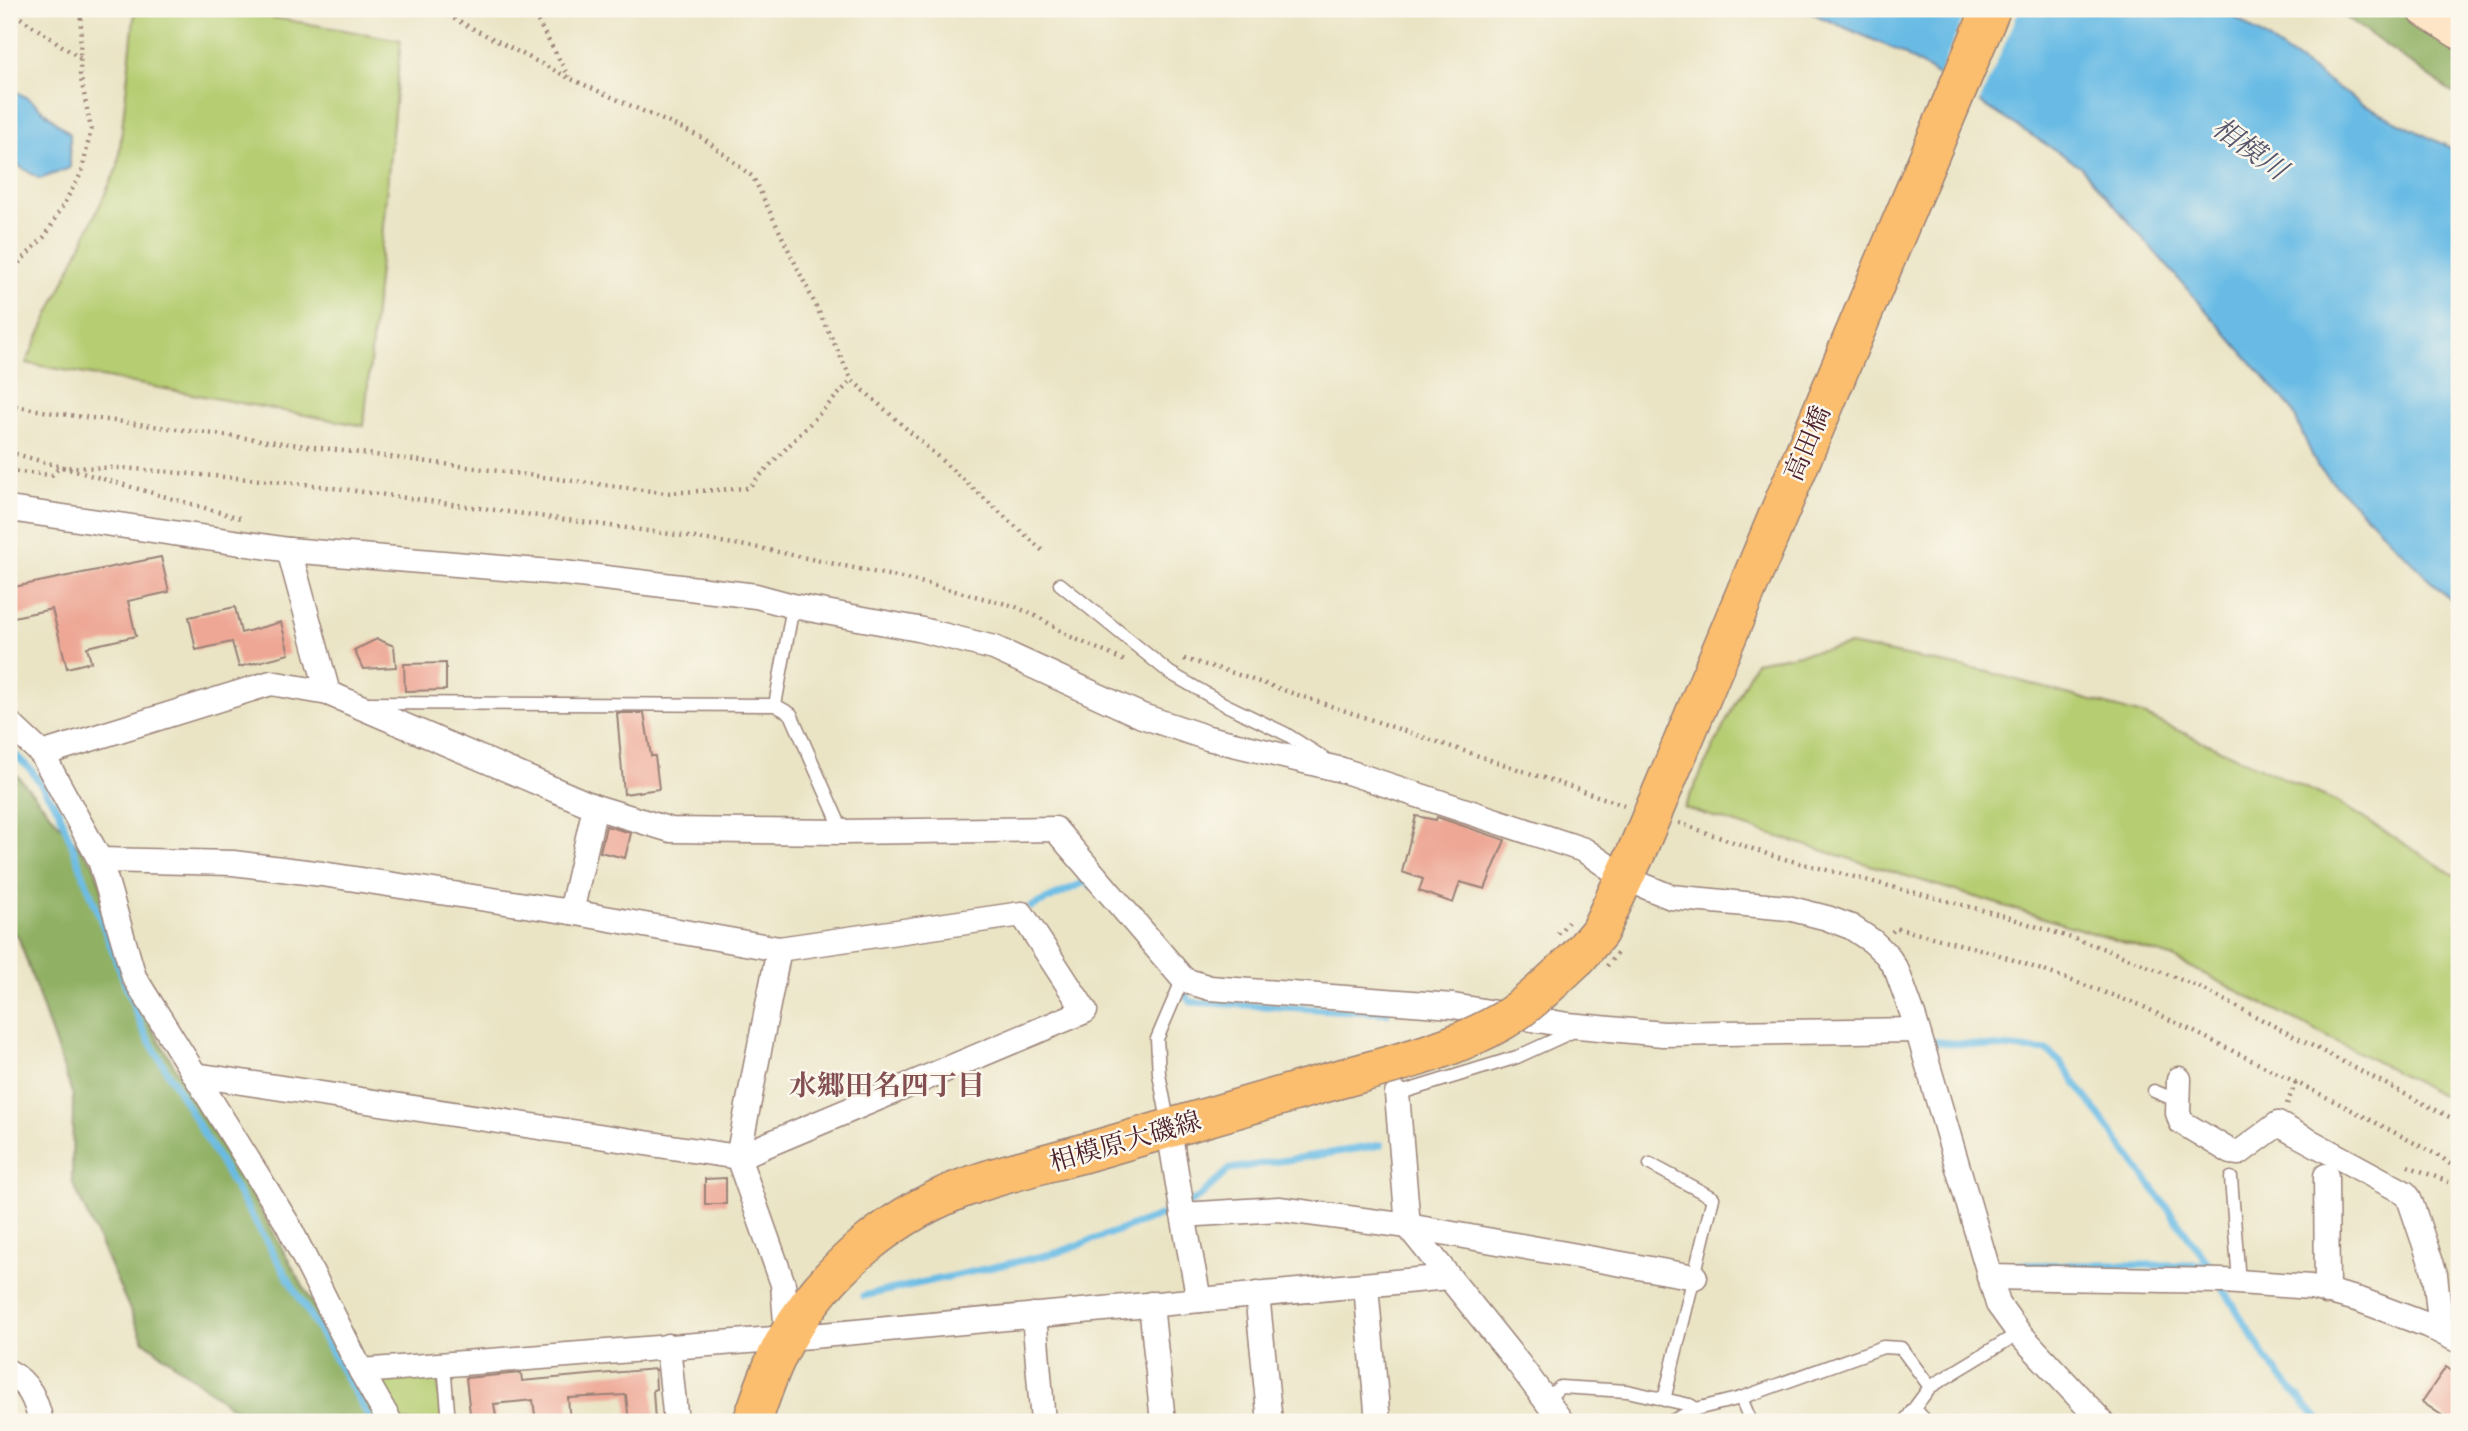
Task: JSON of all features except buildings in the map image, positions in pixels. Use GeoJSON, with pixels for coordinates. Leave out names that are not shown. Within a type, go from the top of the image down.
{"type":"FeatureCollection","features":[{"type":"Feature","properties":{"kind":"main road","name":"高田橋"},"geometry":{"type":"LineString","coordinates":[[1565,940],[1599,932],[1630,866],[1991,9]]}},
{"type":"Feature","properties":{"kind":"main road"},"geometry":{"type":"LineString","coordinates":[[2425,9],[2459,31]]}},
{"type":"Feature","properties":{"kind":"main road","name":"相模原大磯線"},"geometry":{"type":"LineString","coordinates":[[752,1422],[777,1355],[787,1337],[821,1290],[844,1265],[888,1226],[974,1184],[1401,1062],[1475,1035],[1505,1019],[1539,993],[1565,940]]}},
{"type":"Feature","properties":{"kind":"street"},"geometry":{"type":"LineString","coordinates":[[9,509],[289,550],[563,573],[756,596],[793,606],[918,629],[993,648],[1142,716],[1208,738],[1342,770],[1630,866],[1671,897],[1788,908],[1827,918],[1851,928],[1872,941],[1897,971],[1998,1304],[2019,1333],[2102,1422]]}},
{"type":"Feature","properties":{"kind":"street"},"geometry":{"type":"LineString","coordinates":[[289,550],[328,693]]}},
{"type":"Feature","properties":{"kind":"street"},"geometry":{"type":"LineString","coordinates":[[42,754],[271,683],[328,693],[595,807],[671,830],[843,832],[1055,829],[1179,987],[1453,1006],[1583,1027],[1663,1034],[1917,1030]]}},
{"type":"Feature","properties":{"kind":"street"},"geometry":{"type":"LineString","coordinates":[[9,723],[42,754],[100,860],[134,977],[287,1223],[361,1371],[390,1422]]}},
{"type":"Feature","properties":{"kind":"street"},"geometry":{"type":"LineString","coordinates":[[570,912],[595,807]]}},
{"type":"Feature","properties":{"kind":"street"},"geometry":{"type":"LineString","coordinates":[[100,860],[233,863],[322,874],[570,912],[779,949],[1022,914],[1085,1011],[738,1157],[195,1075]]}},
{"type":"Feature","properties":{"kind":"street"},"geometry":{"type":"LineString","coordinates":[[779,949],[738,1157],[783,1284],[787,1337]]}},
{"type":"Feature","properties":{"kind":"street"},"geometry":{"type":"LineString","coordinates":[[2178,1090],[2181,1122],[2231,1152],[2239,1153],[2278,1124],[2406,1193],[2435,1274],[2450,1336]]}},
{"type":"Feature","properties":{"kind":"street"},"geometry":{"type":"LineString","coordinates":[[1396,1094],[1408,1226],[1562,1422]]}},
{"type":"Feature","properties":{"kind":"street"},"geometry":{"type":"LineString","coordinates":[[1169,1129],[1199,1300]]}},
{"type":"Feature","properties":{"kind":"street"},"geometry":{"type":"LineString","coordinates":[[2326,1176],[2327,1292]]}},
{"type":"Feature","properties":{"kind":"street"},"geometry":{"type":"LineString","coordinates":[[1182,1215],[1279,1209],[1408,1226],[1695,1277]]}},
{"type":"Feature","properties":{"kind":"street"},"geometry":{"type":"LineString","coordinates":[[361,1371],[787,1337],[1449,1277]]}},
{"type":"Feature","properties":{"kind":"street"},"geometry":{"type":"LineString","coordinates":[[1989,1277],[2221,1281],[2311,1287],[2360,1300],[2450,1336]]}},
{"type":"Feature","properties":{"kind":"street"},"geometry":{"type":"LineString","coordinates":[[1366,1286],[1378,1422]]}},
{"type":"Feature","properties":{"kind":"street"},"geometry":{"type":"LineString","coordinates":[[1257,1294],[1270,1422]]}},
{"type":"Feature","properties":{"kind":"street"},"geometry":{"type":"LineString","coordinates":[[1151,1304],[1163,1422]]}},
{"type":"Feature","properties":{"kind":"street"},"geometry":{"type":"LineString","coordinates":[[1034,1315],[1040,1422]]}},
{"type":"Feature","properties":{"kind":"street"},"geometry":{"type":"LineString","coordinates":[[668,1346],[676,1422]]}},
{"type":"Feature","properties":{"kind":"street"},"geometry":{"type":"LineString","coordinates":[[9,1372],[23,1381],[37,1403],[41,1422]]}},
{"type":"Feature","properties":{"kind":"lane"},"geometry":{"type":"LineString","coordinates":[[1060,584],[1170,673],[1224,704],[1286,734],[1342,770]]}},
{"type":"Feature","properties":{"kind":"lane"},"geometry":{"type":"LineString","coordinates":[[775,705],[793,606]]}},
{"type":"Feature","properties":{"kind":"lane"},"geometry":{"type":"LineString","coordinates":[[354,703],[775,705],[791,714],[843,832]]}},
{"type":"Feature","properties":{"kind":"lane"},"geometry":{"type":"LineString","coordinates":[[1169,1129],[1159,1074],[1157,1039],[1179,987]]}},
{"type":"Feature","properties":{"kind":"lane"},"geometry":{"type":"LineString","coordinates":[[1396,1094],[1517,1057],[1583,1027]]}},
{"type":"Feature","properties":{"kind":"lane"},"geometry":{"type":"LineString","coordinates":[[2154,1091],[2178,1090]]}},
{"type":"Feature","properties":{"kind":"lane"},"geometry":{"type":"LineString","coordinates":[[1650,1164],[1713,1198],[1664,1400]]}},
{"type":"Feature","properties":{"kind":"lane"},"geometry":{"type":"LineString","coordinates":[[2221,1281],[2231,1178]]}},
{"type":"Feature","properties":{"kind":"lane"},"geometry":{"type":"LineString","coordinates":[[1904,1422],[1930,1387],[2019,1333]]}},
{"type":"Feature","properties":{"kind":"lane"},"geometry":{"type":"LineString","coordinates":[[1671,1422],[1696,1409],[1741,1398],[1883,1347],[1901,1348],[1930,1387]]}},
{"type":"Feature","properties":{"kind":"lane"},"geometry":{"type":"LineString","coordinates":[[443,1365],[449,1422]]}},
{"type":"Feature","properties":{"kind":"lane"},"geometry":{"type":"LineString","coordinates":[[1546,1400],[1560,1387],[1626,1391],[1690,1405],[1696,1409]]}},
{"type":"Feature","properties":{"kind":"lane"},"geometry":{"type":"LineString","coordinates":[[1741,1398],[1751,1422]]}},
{"type":"Feature","properties":{"kind":"lane"},"geometry":{"type":"LineString","coordinates":[[1915,1409],[1927,1422]]}},
{"type":"Feature","properties":{"kind":"path"},"geometry":{"type":"LineString","coordinates":[[9,273],[46,235],[82,172],[90,129],[80,74],[81,9]]}},
{"type":"Feature","properties":{"kind":"path"},"geometry":{"type":"LineString","coordinates":[[435,9],[569,78],[703,138],[753,177],[852,380],[1044,551]]}},
{"type":"Feature","properties":{"kind":"path"},"geometry":{"type":"LineString","coordinates":[[531,9],[569,78]]}},
{"type":"Feature","properties":{"kind":"path"},"geometry":{"type":"LineString","coordinates":[[9,10],[81,58]]}},
{"type":"Feature","properties":{"kind":"path"},"geometry":{"type":"LineString","coordinates":[[9,405],[666,493],[748,488],[852,380]]}},
{"type":"Feature","properties":{"kind":"path"},"geometry":{"type":"LineString","coordinates":[[9,452],[244,519]]}},
{"type":"Feature","properties":{"kind":"path"},"geometry":{"type":"LineString","coordinates":[[9,471],[52,475],[60,467],[136,469],[305,485],[759,548],[916,580],[1014,606],[1069,636],[1128,662]]}},
{"type":"Feature","properties":{"kind":"path"},"geometry":{"type":"LineString","coordinates":[[1170,673],[1177,657],[1224,670],[1628,807]]}},
{"type":"Feature","properties":{"kind":"path"},"geometry":{"type":"LineString","coordinates":[[1667,820],[1773,856],[2001,915],[2105,948],[2232,1003],[2459,1122]]}},
{"type":"Feature","properties":{"kind":"path"},"geometry":{"type":"LineString","coordinates":[[1565,940],[1575,913]]}},
{"type":"Feature","properties":{"kind":"path"},"geometry":{"type":"LineString","coordinates":[[1896,928],[1991,952],[2140,1005],[2344,1106],[2441,1157],[2459,1171]]}},
{"type":"Feature","properties":{"kind":"green space"},"geometry":{"type":"Polygon","coordinates":[[[135,9],[224,9],[401,40],[364,426],[26,363],[118,166],[135,9]]]}},
{"type":"Feature","properties":{"kind":"green space"},"geometry":{"type":"Polygon","coordinates":[[[2334,9],[2459,9],[2459,97],[2334,9]]]}},
{"type":"Feature","properties":{"kind":"green space"},"geometry":{"type":"Polygon","coordinates":[[[1850,645],[1988,672],[2146,716],[2337,802],[2459,878],[2459,1104],[2171,957],[1684,808],[1755,662],[1850,645]]]}},
{"type":"Feature","properties":{"kind":"green space"},"geometry":{"type":"Polygon","coordinates":[[[9,766],[93,863],[147,1020],[273,1232],[336,1346],[386,1422],[245,1422],[242,1415],[144,1341],[72,1181],[73,1096],[18,936],[9,931],[9,766]]]}},
{"type":"Feature","properties":{"kind":"green space"},"geometry":{"type":"Polygon","coordinates":[[[437,1373],[442,1422],[401,1422],[377,1379],[437,1373]]]}},
{"type":"Feature","properties":{"kind":"water","name":"相模川"},"geometry":{"type":"Polygon","coordinates":[[[1802,9],[2223,9],[2363,105],[2459,152],[2459,609],[2317,466],[2291,408],[2080,166],[1899,51],[1802,9]]]}},
{"type":"Feature","properties":{"kind":"water"},"geometry":{"type":"Polygon","coordinates":[[[9,87],[32,101],[70,134],[70,168],[40,179],[9,160],[9,87]]]}},
{"type":"Feature","properties":{"kind":"pier"},"geometry":{"type":"Polygon","coordinates":[[[1967,9],[2020,9],[1978,106],[1937,80],[1967,9]]]}},
{"type":"Feature","properties":{"kind":"waterway"},"geometry":{"type":"LineString","coordinates":[[9,749],[31,770],[59,811],[143,1030],[372,1422]]}},
{"type":"Feature","properties":{"kind":"waterway"},"geometry":{"type":"LineString","coordinates":[[1031,907],[1087,881],[1091,886]]}},
{"type":"Feature","properties":{"kind":"waterway"},"geometry":{"type":"LineString","coordinates":[[1179,988],[1191,1002],[1387,1013]]}},
{"type":"Feature","properties":{"kind":"waterway"},"geometry":{"type":"LineString","coordinates":[[1927,1041],[2048,1051],[2061,1063],[2216,1274]]}},
{"type":"Feature","properties":{"kind":"waterway"},"geometry":{"type":"LineString","coordinates":[[1187,1204],[1199,1197],[1230,1169],[1381,1145]]}},
{"type":"Feature","properties":{"kind":"waterway"},"geometry":{"type":"LineString","coordinates":[[863,1296],[1056,1253],[1176,1210]]}},
{"type":"Feature","properties":{"kind":"waterway"},"geometry":{"type":"LineString","coordinates":[[2012,1265],[2211,1265]]}},
{"type":"Feature","properties":{"kind":"waterway"},"geometry":{"type":"LineString","coordinates":[[2221,1285],[2269,1363],[2321,1422]]}},
{"type":"Feature","properties":{"kind":"district","name":"水郷田名四丁目"},"geometry":{"type":"Point","coordinates":[887,1085]}}]}
